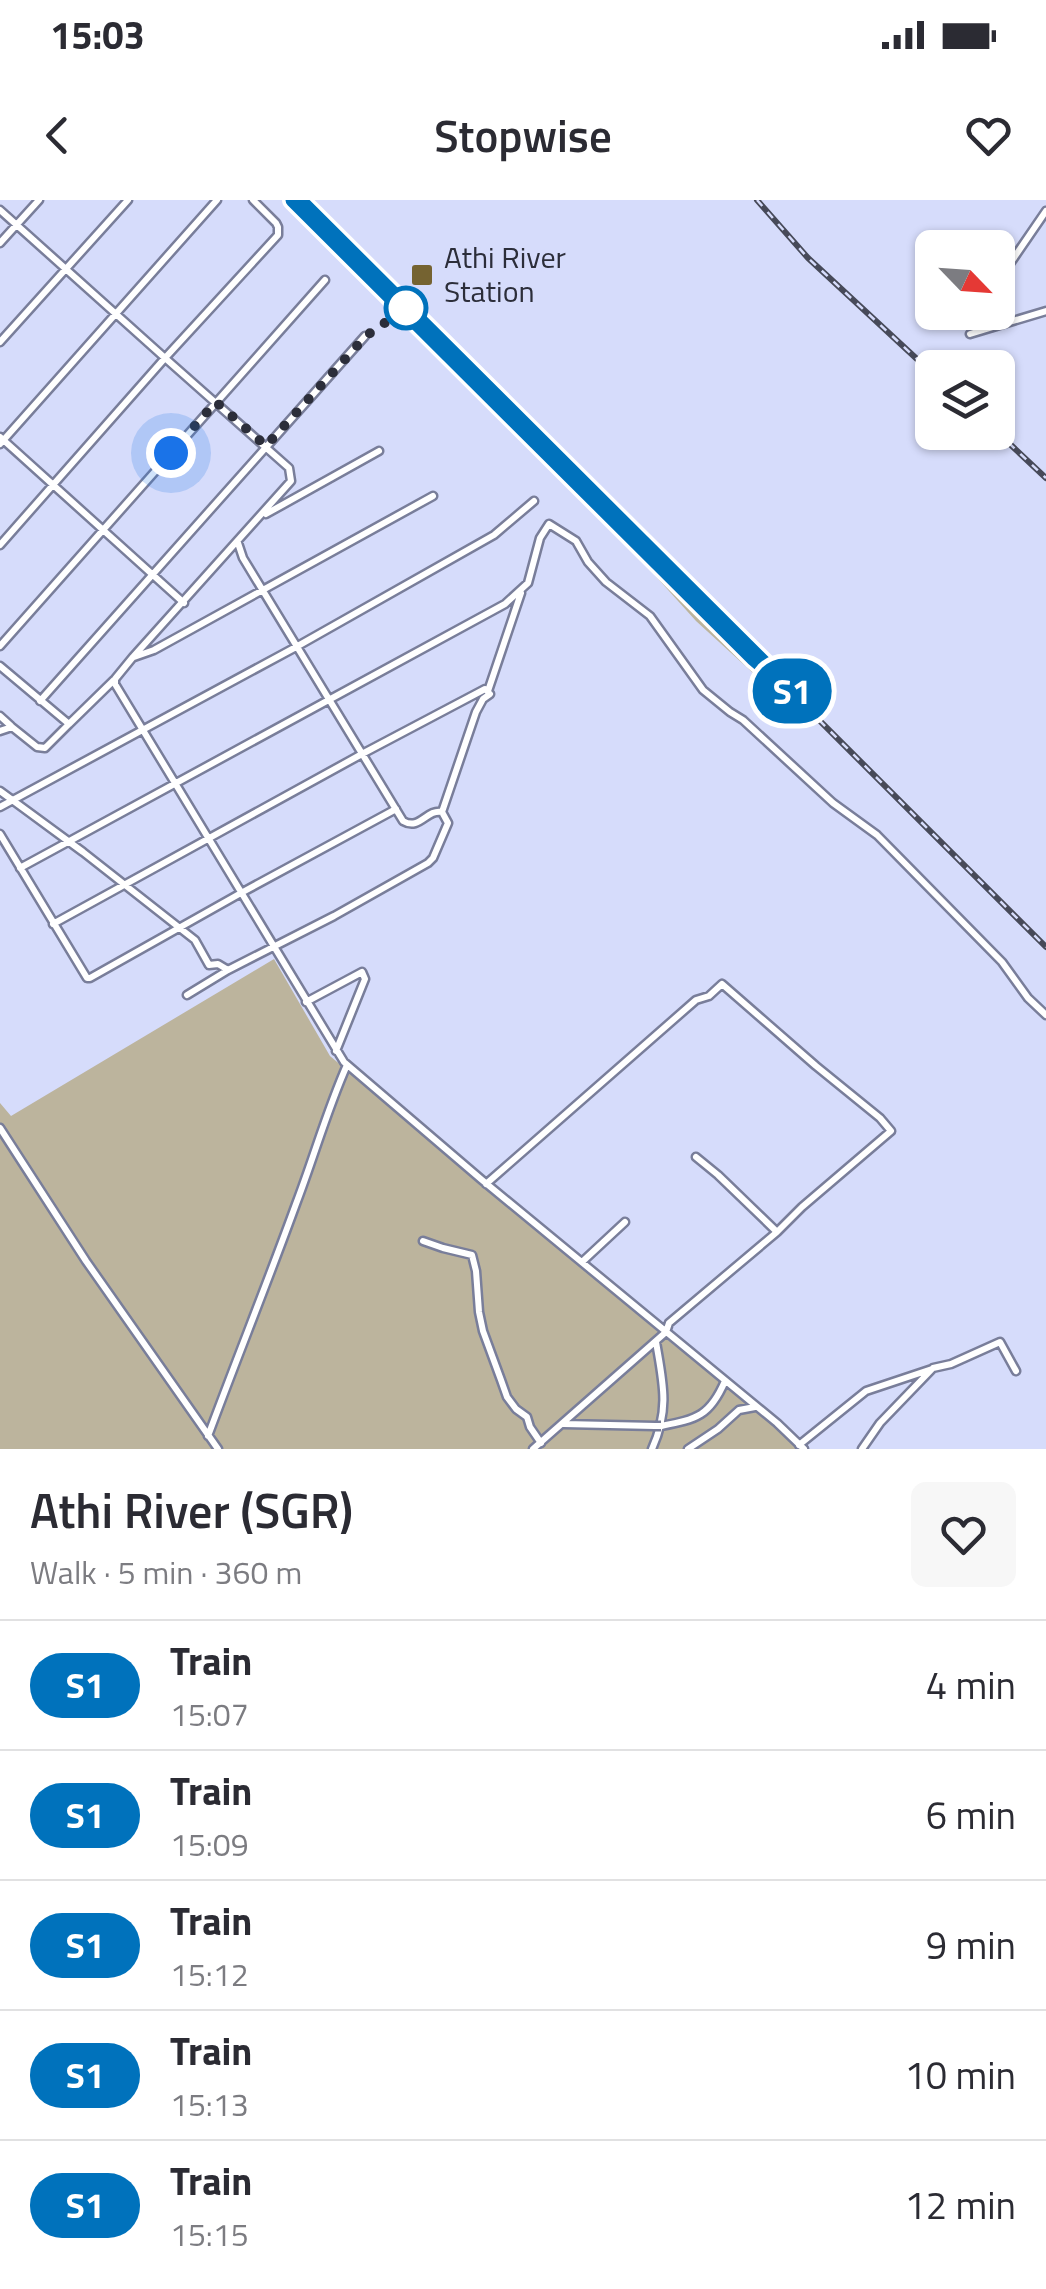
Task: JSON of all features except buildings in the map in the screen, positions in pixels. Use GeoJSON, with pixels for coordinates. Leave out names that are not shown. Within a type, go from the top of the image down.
{"type":"FeatureCollection","features":[{"type":"Feature","properties":{"kind":"street"},"geometry":{"type":"LineString","coordinates":[[0,243],[39,200]]}},
{"type":"Feature","properties":{"kind":"street"},"geometry":{"type":"LineString","coordinates":[[0,342],[128,200]]}},
{"type":"Feature","properties":{"kind":"street"},"geometry":{"type":"LineString","coordinates":[[184,602],[1,440],[217,200]]}},
{"type":"Feature","properties":{"kind":"street"},"geometry":{"type":"LineString","coordinates":[[0,545],[278,235],[276,223],[253,200]]}},
{"type":"Feature","properties":{"kind":"street"},"geometry":{"type":"LineString","coordinates":[[0,210],[290,468],[291,481],[114,679],[45,748],[0,716]]}},
{"type":"Feature","properties":{"kind":"street"},"geometry":{"type":"LineString","coordinates":[[1015,256],[1046,211]]}},
{"type":"Feature","properties":{"kind":"street"},"geometry":{"type":"LineString","coordinates":[[0,646],[325,280]]}},
{"type":"Feature","properties":{"kind":"street"},"geometry":{"type":"LineString","coordinates":[[970,334],[1046,310]]}},
{"type":"Feature","properties":{"kind":"street"},"geometry":{"type":"LineString","coordinates":[[40,701],[366,336]]}},
{"type":"Feature","properties":{"kind":"street"},"geometry":{"type":"LineString","coordinates":[[260,516],[379,451]]}},
{"type":"Feature","properties":{"kind":"street"},"geometry":{"type":"LineString","coordinates":[[133,657],[154,650],[433,496]]}},
{"type":"Feature","properties":{"kind":"street"},"geometry":{"type":"LineString","coordinates":[[0,807],[494,535],[534,501]]}},
{"type":"Feature","properties":{"kind":"street"},"geometry":{"type":"LineString","coordinates":[[20,868],[506,604],[528,583],[540,538],[549,524],[576,541],[606,582],[660,626],[703,690],[743,720],[843,811],[877,835],[1002,962],[1046,1015]]}},
{"type":"Feature","properties":{"kind":"street"},"geometry":{"type":"LineString","coordinates":[[238,542],[262,591],[403,820],[419,823],[432,812],[442,812]]}},
{"type":"Feature","properties":{"kind":"street"},"geometry":{"type":"LineString","coordinates":[[442,812],[476,712],[490,694],[522,591]]}},
{"type":"Feature","properties":{"kind":"street"},"geometry":{"type":"LineString","coordinates":[[0,666],[69,724]]}},
{"type":"Feature","properties":{"kind":"street"},"geometry":{"type":"LineString","coordinates":[[114,679],[347,1065],[802,1447],[866,1390],[951,1364],[1000,1342],[1016,1371]]}},
{"type":"Feature","properties":{"kind":"street"},"geometry":{"type":"LineString","coordinates":[[53,924],[362,754],[482,690],[488,691]]}},
{"type":"Feature","properties":{"kind":"street"},"geometry":{"type":"LineString","coordinates":[[0,731],[12,727]]}},
{"type":"Feature","properties":{"kind":"street"},"geometry":{"type":"LineString","coordinates":[[0,792],[195,940],[209,965],[218,964],[228,970]]}},
{"type":"Feature","properties":{"kind":"street"},"geometry":{"type":"LineString","coordinates":[[0,834],[90,978],[396,809]]}},
{"type":"Feature","properties":{"kind":"street"},"geometry":{"type":"LineString","coordinates":[[186,995],[428,863],[446,832],[447,818],[442,812]]}},
{"type":"Feature","properties":{"kind":"street"},"geometry":{"type":"LineString","coordinates":[[306,1002],[362,972],[365,979],[336,1051]]}},
{"type":"Feature","properties":{"kind":"street"},"geometry":{"type":"LineString","coordinates":[[486,1184],[696,1000],[709,996],[722,984],[891,1131],[669,1323],[666,1332],[534,1449]]}},
{"type":"Feature","properties":{"kind":"street"},"geometry":{"type":"LineString","coordinates":[[208,1436],[347,1065]]}},
{"type":"Feature","properties":{"kind":"street"},"geometry":{"type":"LineString","coordinates":[[0,1128],[86,1261],[218,1449]]}},
{"type":"Feature","properties":{"kind":"street"},"geometry":{"type":"LineString","coordinates":[[696,1157],[778,1232]]}},
{"type":"Feature","properties":{"kind":"street"},"geometry":{"type":"LineString","coordinates":[[582,1262],[626,1222]]}},
{"type":"Feature","properties":{"kind":"street"},"geometry":{"type":"LineString","coordinates":[[424,1241],[472,1255],[483,1331],[508,1397],[527,1417],[541,1443]]}},
{"type":"Feature","properties":{"kind":"street"},"geometry":{"type":"LineString","coordinates":[[652,1449],[660,1432],[665,1400],[656,1341]]}},
{"type":"Feature","properties":{"kind":"street"},"geometry":{"type":"LineString","coordinates":[[862,1449],[880,1423],[933,1368]]}},
{"type":"Feature","properties":{"kind":"street"},"geometry":{"type":"LineString","coordinates":[[562,1424],[658,1426],[699,1418],[718,1398],[725,1381]]}},
{"type":"Feature","properties":{"kind":"street"},"geometry":{"type":"LineString","coordinates":[[688,1449],[738,1410],[756,1406]]}},
{"type":"Feature","properties":{"kind":"green space"},"geometry":{"type":"Polygon","coordinates":[[[640,545],[736,647],[799,705],[796,712],[696,621],[633,551],[640,545]]]}},
{"type":"Feature","properties":{"kind":"green space"},"geometry":{"type":"Polygon","coordinates":[[[274,959],[330,1056],[674,1345],[756,1406],[802,1449],[0,1449],[0,1103],[11,1116],[274,959]]]}},
{"type":"Feature","properties":{"kind":"railway"},"geometry":{"type":"LineString","coordinates":[[299,200],[1046,947]]}},
{"type":"Feature","properties":{"kind":"railway"},"geometry":{"type":"LineString","coordinates":[[757,200],[808,258],[915,357]]}},
{"type":"Feature","properties":{"kind":"railway"},"geometry":{"type":"LineString","coordinates":[[1015,449],[1046,478]]}},
{"type":"Feature","properties":{"kind":"train","name":"S1"},"geometry":{"type":"LineString","coordinates":[[293,200],[753,658],[793,692],[299,200]]}},
{"type":"Feature","properties":{"kind":"place","name":"Athi River Station"},"geometry":{"type":"Point","coordinates":[422,275]}},
{"type":"Feature","properties":{"kind":"route"},"geometry":{"type":"LineString","coordinates":[[171,453],[216,402],[266,446],[366,336],[406,308]]}}]}
